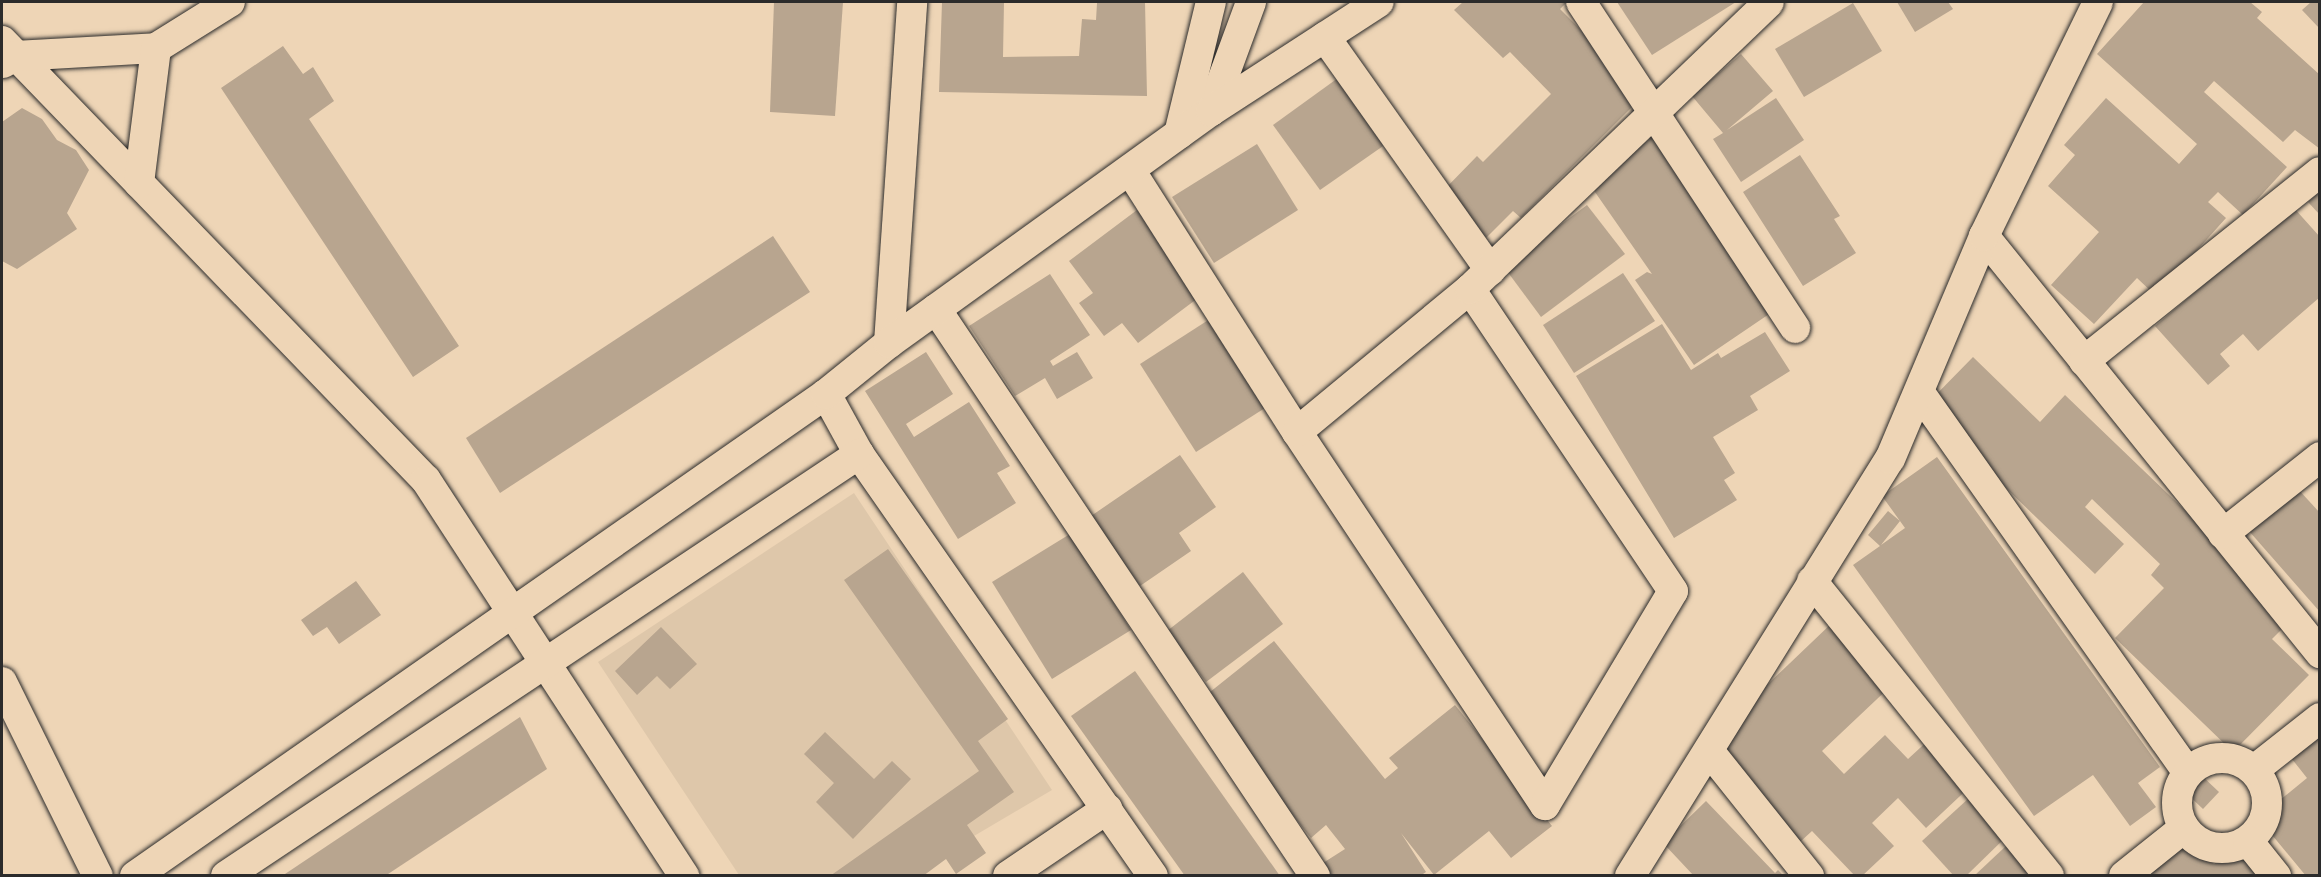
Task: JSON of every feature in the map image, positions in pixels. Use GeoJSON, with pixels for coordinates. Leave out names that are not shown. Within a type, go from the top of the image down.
{"type":"FeatureCollection","features":[{"type":"Feature","properties":{"kind":"street"},"geometry":{"type":"LineString","coordinates":[[6,54],[156,48],[230,2]]}},
{"type":"Feature","properties":{"kind":"street"},"geometry":{"type":"LineString","coordinates":[[890,343],[912,2]]}},
{"type":"Feature","properties":{"kind":"street"},"geometry":{"type":"LineString","coordinates":[[1179,134],[1211,2]]}},
{"type":"Feature","properties":{"kind":"street"},"geometry":{"type":"LineString","coordinates":[[1211,111],[1251,2]]}},
{"type":"Feature","properties":{"kind":"street"},"geometry":{"type":"LineString","coordinates":[[135,876],[826,394],[936,309],[1211,111],[1379,2]]}},
{"type":"Feature","properties":{"kind":"street"},"geometry":{"type":"LineString","coordinates":[[1581,2],[1795,328]]}},
{"type":"Feature","properties":{"kind":"street"},"geometry":{"type":"LineString","coordinates":[[1297,432],[1480,280],[1653,111],[1769,2]]}},
{"type":"Feature","properties":{"kind":"street"},"geometry":{"type":"LineString","coordinates":[[1630,876],[1710,752],[1812,582],[1890,459],[1920,393],[1984,236],[2098,2]]}},
{"type":"Feature","properties":{"kind":"street"},"geometry":{"type":"LineString","coordinates":[[1130,170],[1297,432],[1545,805],[1673,591],[1480,280],[1324,37]]}},
{"type":"Feature","properties":{"kind":"street"},"geometry":{"type":"LineString","coordinates":[[139,183],[156,48]]}},
{"type":"Feature","properties":{"kind":"street"},"geometry":{"type":"LineString","coordinates":[[6,54],[139,183],[426,480],[510,613],[684,876]]}},
{"type":"Feature","properties":{"kind":"street"},"geometry":{"type":"LineString","coordinates":[[2084,361],[2319,172]]}},
{"type":"Feature","properties":{"kind":"street"},"geometry":{"type":"LineString","coordinates":[[1984,236],[2319,653]]}},
{"type":"Feature","properties":{"kind":"street"},"geometry":{"type":"LineString","coordinates":[[936,309],[1314,876]]}},
{"type":"Feature","properties":{"kind":"street"},"geometry":{"type":"LineString","coordinates":[[1920,393],[2188,773]]}},
{"type":"Feature","properties":{"kind":"street"},"geometry":{"type":"LineString","coordinates":[[826,394],[860,454],[1153,876]]}},
{"type":"Feature","properties":{"kind":"street"},"geometry":{"type":"LineString","coordinates":[[226,876],[860,454]]}},
{"type":"Feature","properties":{"kind":"street"},"geometry":{"type":"LineString","coordinates":[[2223,534],[2319,457]]}},
{"type":"Feature","properties":{"kind":"street"},"geometry":{"type":"LineString","coordinates":[[1812,582],[2049,876]]}},
{"type":"Feature","properties":{"kind":"street"},"geometry":{"type":"LineString","coordinates":[[2,682],[98,876]]}},
{"type":"Feature","properties":{"kind":"street"},"geometry":{"type":"LineString","coordinates":[[2254,770],[2319,718]]}},
{"type":"Feature","properties":{"kind":"street"},"geometry":{"type":"LineString","coordinates":[[1710,752],[1809,876]]}},
{"type":"Feature","properties":{"kind":"street"},"geometry":{"type":"LineString","coordinates":[[2227,757],[2254,770],[2267,792],[2268,805],[2260,829],[2248,841],[2227,849],[2214,848],[2202,844],[2184,828],[2176,799],[2188,773],[2199,763],[2227,757]]}},
{"type":"Feature","properties":{"kind":"street"},"geometry":{"type":"LineString","coordinates":[[1008,876],[1107,809]]}},
{"type":"Feature","properties":{"kind":"street"},"geometry":{"type":"LineString","coordinates":[[2124,876],[2184,828]]}},
{"type":"Feature","properties":{"kind":"street"},"geometry":{"type":"LineString","coordinates":[[2248,841],[2276,876]]}},
{"type":"Feature","properties":{"kind":"shaded area"},"geometry":{"type":"Polygon","coordinates":[[[854,493],[1052,790],[908,875],[739,875],[598,662],[854,493]]]}},
{"type":"Feature","properties":{"kind":"building"},"geometry":{"type":"Polygon","coordinates":[[[774,2],[843,2],[835,116],[770,112],[774,2]]]}},
{"type":"Feature","properties":{"kind":"building"},"geometry":{"type":"Polygon","coordinates":[[[942,2],[1004,2],[1003,57],[1079,56],[1082,19],[1096,20],[1097,3],[1145,2],[1147,96],[939,92],[942,2]]]}},
{"type":"Feature","properties":{"kind":"building"},"geometry":{"type":"Polygon","coordinates":[[[1463,2],[1567,2],[1560,9],[1645,94],[1521,218],[1513,211],[1486,238],[1441,193],[1477,156],[1483,162],[1551,94],[1510,52],[1503,58],[1454,10],[1463,2]]]}},
{"type":"Feature","properties":{"kind":"building"},"geometry":{"type":"Polygon","coordinates":[[[1617,2],[1736,2],[1652,55],[1617,2]]]}},
{"type":"Feature","properties":{"kind":"building"},"geometry":{"type":"Polygon","coordinates":[[[1897,2],[1948,2],[1953,9],[1915,32],[1897,2]]]}},
{"type":"Feature","properties":{"kind":"building"},"geometry":{"type":"Polygon","coordinates":[[[2144,2],[2250,2],[2262,12],[2257,18],[2320,75],[2320,149],[2295,130],[2283,142],[2214,81],[2204,92],[2287,167],[2243,215],[2218,192],[2208,202],[2226,218],[2156,296],[2137,278],[2094,324],[2051,285],[2099,232],[2048,186],[2075,155],[2064,145],[2106,98],[2179,164],[2197,144],[2097,54],[2144,2]]]}},
{"type":"Feature","properties":{"kind":"building"},"geometry":{"type":"Polygon","coordinates":[[[2311,2],[2320,2],[2320,29],[2302,10],[2311,2]]]}},
{"type":"Feature","properties":{"kind":"building"},"geometry":{"type":"Polygon","coordinates":[[[1853,3],[1882,51],[1804,97],[1775,49],[1853,3]]]}},
{"type":"Feature","properties":{"kind":"building"},"geometry":{"type":"Polygon","coordinates":[[[283,46],[303,74],[313,67],[334,101],[309,119],[459,346],[413,377],[221,88],[283,46]]]}},
{"type":"Feature","properties":{"kind":"building"},"geometry":{"type":"Polygon","coordinates":[[[1741,54],[1773,91],[1727,130],[1776,98],[1804,140],[1741,182],[1713,139],[1723,133],[1692,96],[1741,54]]]}},
{"type":"Feature","properties":{"kind":"building"},"geometry":{"type":"Polygon","coordinates":[[[1338,78],[1386,144],[1320,190],[1273,125],[1338,78]]]}},
{"type":"Feature","properties":{"kind":"building"},"geometry":{"type":"Polygon","coordinates":[[[22,108],[42,119],[57,140],[76,150],[89,170],[67,213],[77,229],[17,269],[2,261],[2,122],[22,108]]]}},
{"type":"Feature","properties":{"kind":"building"},"geometry":{"type":"Polygon","coordinates":[[[1657,134],[1778,308],[1694,365],[1635,280],[1647,272],[1652,274],[1588,182],[1657,134]]]}},
{"type":"Feature","properties":{"kind":"building"},"geometry":{"type":"Polygon","coordinates":[[[1257,144],[1298,210],[1214,263],[1172,197],[1257,144]]]}},
{"type":"Feature","properties":{"kind":"building"},"geometry":{"type":"Polygon","coordinates":[[[1800,155],[1840,216],[1834,219],[1856,253],[1803,286],[1743,192],[1800,155]]]}},
{"type":"Feature","properties":{"kind":"building"},"geometry":{"type":"Polygon","coordinates":[[[2320,191],[2320,215],[2308,202],[2320,191]]]}},
{"type":"Feature","properties":{"kind":"building"},"geometry":{"type":"Polygon","coordinates":[[[1587,205],[1625,254],[1541,317],[1504,267],[1587,205]]]}},
{"type":"Feature","properties":{"kind":"building"},"geometry":{"type":"Polygon","coordinates":[[[2294,208],[2320,237],[2320,297],[2258,351],[2243,334],[2220,354],[2230,366],[2208,385],[2155,326],[2294,208]]]}},
{"type":"Feature","properties":{"kind":"building"},"geometry":{"type":"Polygon","coordinates":[[[1137,210],[1202,295],[1138,343],[1122,323],[1104,336],[1079,303],[1093,293],[1069,261],[1137,210]]]}},
{"type":"Feature","properties":{"kind":"building"},"geometry":{"type":"Polygon","coordinates":[[[773,236],[810,292],[500,493],[466,438],[773,236]]]}},
{"type":"Feature","properties":{"kind":"building"},"geometry":{"type":"Polygon","coordinates":[[[1623,273],[1655,321],[1574,373],[1543,325],[1623,273]]]}},
{"type":"Feature","properties":{"kind":"building"},"geometry":{"type":"Polygon","coordinates":[[[1050,274],[1090,335],[1050,361],[1053,366],[1077,352],[1093,378],[1057,399],[1045,378],[1015,396],[969,326],[1050,274]]]}},
{"type":"Feature","properties":{"kind":"building"},"geometry":{"type":"Polygon","coordinates":[[[1213,317],[1282,397],[1196,452],[1140,364],[1213,317]]]}},
{"type":"Feature","properties":{"kind":"building"},"geometry":{"type":"Polygon","coordinates":[[[1662,324],[1691,370],[1718,353],[1721,358],[1765,332],[1790,371],[1750,396],[1758,410],[1713,437],[1735,473],[1724,480],[1737,500],[1674,538],[1576,376],[1662,324]]]}},
{"type":"Feature","properties":{"kind":"building"},"geometry":{"type":"Polygon","coordinates":[[[926,352],[953,394],[906,424],[914,437],[969,402],[1010,466],[997,473],[1016,503],[958,539],[865,391],[926,352]]]}},
{"type":"Feature","properties":{"kind":"building"},"geometry":{"type":"Polygon","coordinates":[[[1973,357],[2040,422],[2065,395],[2295,616],[2272,639],[2309,675],[2233,752],[2115,638],[2164,588],[2151,575],[2160,564],[2092,499],[2085,507],[2124,544],[2095,574],[1923,408],[1973,357]]]}},
{"type":"Feature","properties":{"kind":"building"},"geometry":{"type":"Polygon","coordinates":[[[1180,455],[1216,507],[1179,533],[1191,551],[1140,586],[1091,516],[1180,455]]]}},
{"type":"Feature","properties":{"kind":"building"},"geometry":{"type":"Polygon","coordinates":[[[1937,457],[2160,767],[2138,783],[2156,807],[2130,826],[2093,775],[2034,816],[1853,565],[1880,546],[1868,535],[1888,511],[1900,521],[1882,496],[1937,457]],[[1900,521],[1881,545],[1905,528],[1900,521]]]}},
{"type":"Feature","properties":{"kind":"building"},"geometry":{"type":"Polygon","coordinates":[[[2298,489],[2320,513],[2320,612],[2249,531],[2298,489]]]}},
{"type":"Feature","properties":{"kind":"building"},"geometry":{"type":"Polygon","coordinates":[[[1070,534],[1131,630],[1052,679],[992,582],[1070,534]]]}},
{"type":"Feature","properties":{"kind":"building"},"geometry":{"type":"Polygon","coordinates":[[[888,549],[1008,719],[978,741],[1014,792],[967,825],[986,853],[956,874],[946,859],[923,876],[830,876],[979,771],[844,580],[888,549]]]}},
{"type":"Feature","properties":{"kind":"building"},"geometry":{"type":"Polygon","coordinates":[[[1243,572],[1283,624],[1206,682],[1167,631],[1243,572]]]}},
{"type":"Feature","properties":{"kind":"building"},"geometry":{"type":"Polygon","coordinates":[[[356,581],[381,615],[339,644],[327,627],[313,636],[301,620],[356,581]]]}},
{"type":"Feature","properties":{"kind":"building"},"geometry":{"type":"Polygon","coordinates":[[[1834,621],[1894,683],[1822,751],[1844,774],[1885,735],[1908,759],[1933,736],[1976,781],[1926,828],[1898,798],[1872,823],[1894,846],[1862,876],[1855,876],[1812,831],[1800,842],[1706,743],[1834,621]]]}},
{"type":"Feature","properties":{"kind":"building"},"geometry":{"type":"Polygon","coordinates":[[[661,627],[697,664],[670,689],[657,676],[637,695],[615,671],[661,627]]]}},
{"type":"Feature","properties":{"kind":"building"},"geometry":{"type":"Polygon","coordinates":[[[1274,641],[1385,779],[1398,768],[1389,758],[1455,705],[1552,826],[1511,858],[1489,831],[1434,875],[1401,833],[1426,872],[1420,876],[1332,876],[1323,863],[1345,849],[1326,825],[1311,838],[1200,700],[1274,641]]]}},
{"type":"Feature","properties":{"kind":"building"},"geometry":{"type":"Polygon","coordinates":[[[1135,671],[1280,876],[1185,876],[1071,716],[1135,671]]]}},
{"type":"Feature","properties":{"kind":"building"},"geometry":{"type":"Polygon","coordinates":[[[520,717],[547,769],[385,876],[282,876],[520,717]]]}},
{"type":"Feature","properties":{"kind":"building"},"geometry":{"type":"Polygon","coordinates":[[[2320,728],[2320,876],[2306,876],[2258,818],[2307,778],[2288,754],[2320,728]]]}},
{"type":"Feature","properties":{"kind":"building"},"geometry":{"type":"Polygon","coordinates":[[[825,732],[874,779],[892,761],[911,779],[853,839],[816,802],[834,783],[804,754],[825,732]]]}},
{"type":"Feature","properties":{"kind":"building"},"geometry":{"type":"Polygon","coordinates":[[[2201,775],[2219,792],[2203,809],[2185,792],[2201,775]]]}},
{"type":"Feature","properties":{"kind":"building"},"geometry":{"type":"Polygon","coordinates":[[[1969,798],[2006,837],[1966,876],[1954,876],[1922,841],[1969,798]]]}},
{"type":"Feature","properties":{"kind":"building"},"geometry":{"type":"Polygon","coordinates":[[[1706,801],[1775,873],[1778,870],[1784,876],[1694,876],[1663,843],[1706,801]]]}},
{"type":"Feature","properties":{"kind":"building"},"geometry":{"type":"Polygon","coordinates":[[[2181,829],[2214,864],[2234,846],[2262,876],[2130,876],[2181,829]]]}},
{"type":"Feature","properties":{"kind":"building"},"geometry":{"type":"Polygon","coordinates":[[[2006,846],[2033,876],[1974,876],[2006,846]]]}}]}
